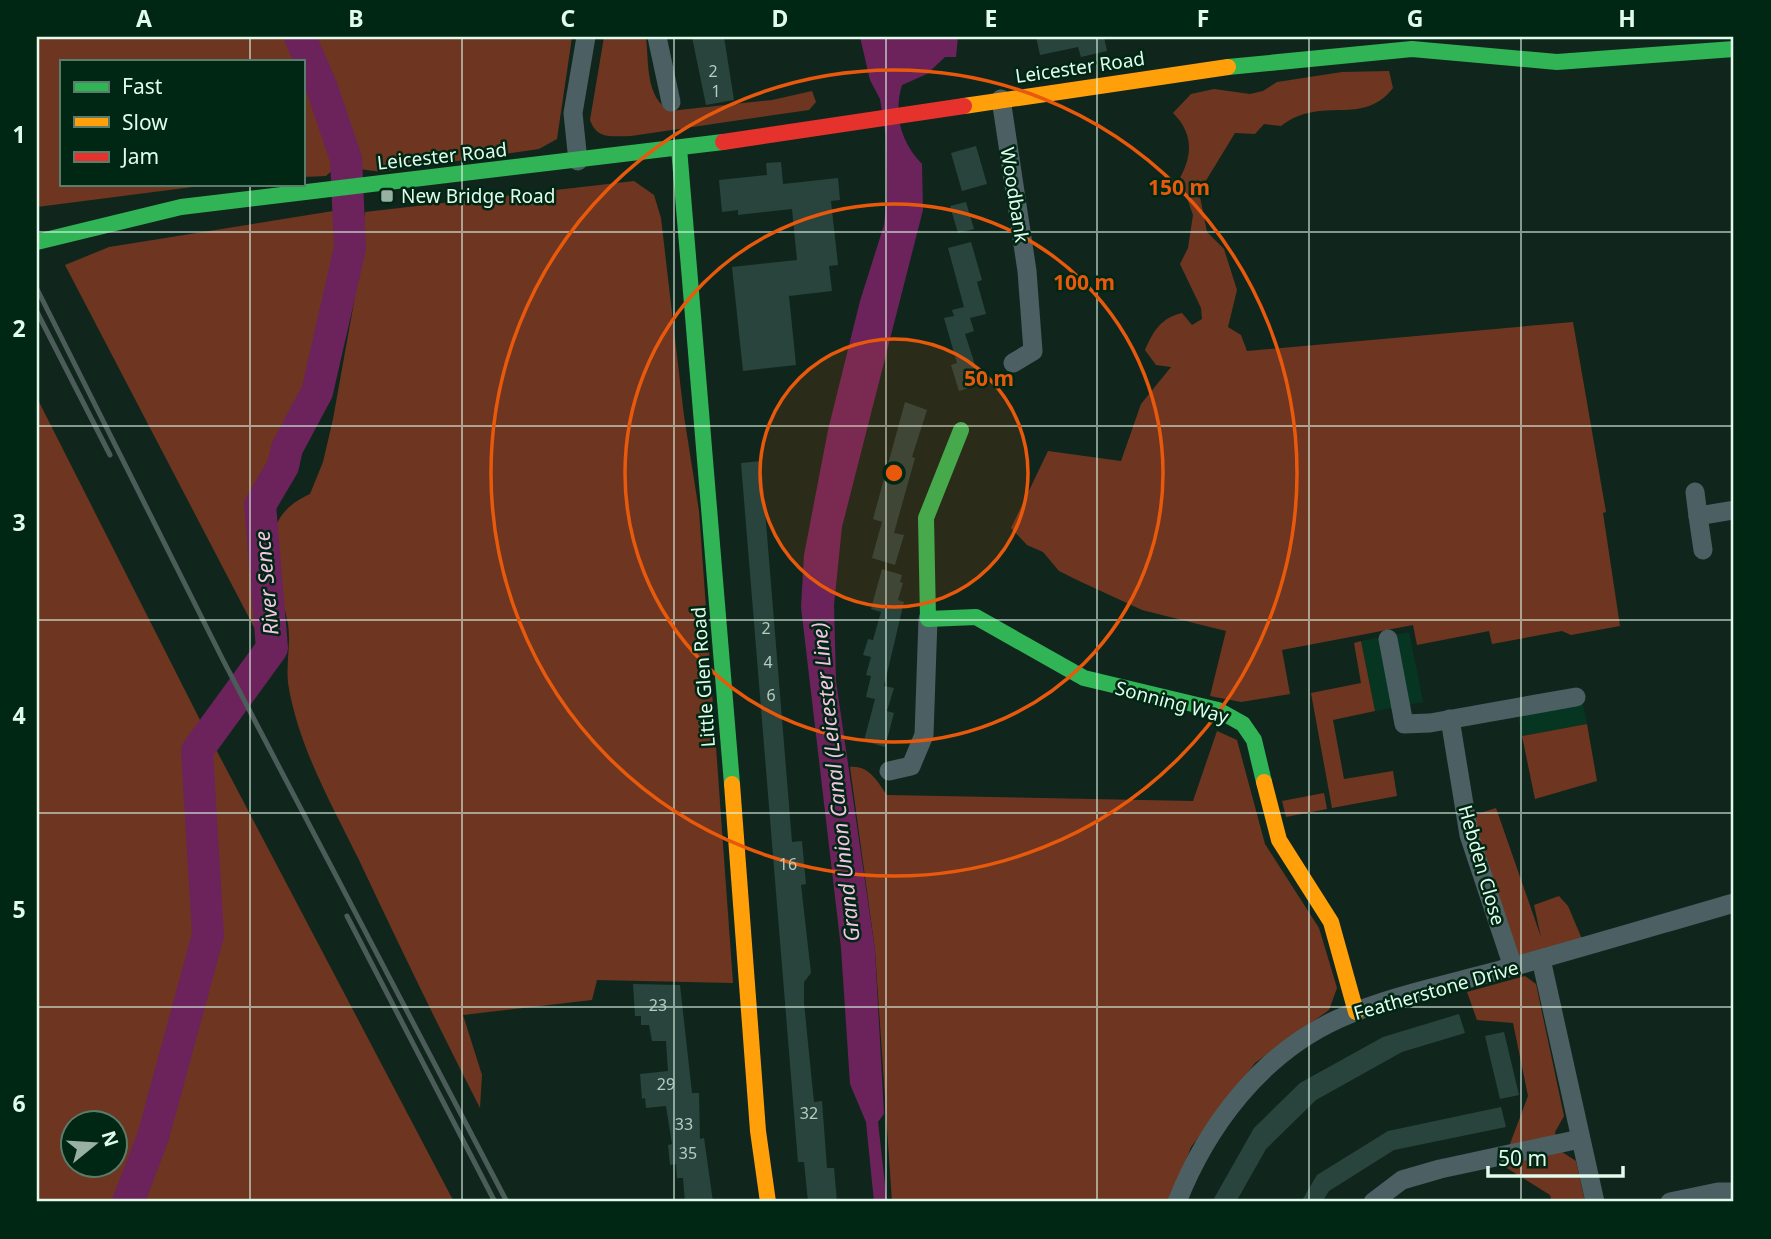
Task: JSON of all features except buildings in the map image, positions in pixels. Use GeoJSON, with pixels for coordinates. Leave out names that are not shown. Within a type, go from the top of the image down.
{"type":"FeatureCollection","features":[{"type":"Feature","properties":{"kind":"main road","name":"Leicester Road"},"geometry":{"type":"LineString","coordinates":[[37,242],[181,207],[679,148],[1251,64],[1412,49],[1557,62],[1693,46],[1734,50]]}},
{"type":"Feature","properties":{"kind":"main road","name":"Little Glen Road"},"geometry":{"type":"LineString","coordinates":[[679,148],[714,540],[758,1131],[768,1202]]}},
{"type":"Feature","properties":{"kind":"main road"},"geometry":{"type":"LineString","coordinates":[[928,619],[926,518],[961,430]]}},
{"type":"Feature","properties":{"kind":"main road","name":"Sonning Way"},"geometry":{"type":"LineString","coordinates":[[928,619],[976,617],[1084,678],[1218,710],[1243,724],[1254,740],[1279,840],[1331,922],[1356,1012]]}},
{"type":"Feature","properties":{"kind":"street"},"geometry":{"type":"LineString","coordinates":[[578,161],[573,114],[586,37]]}},
{"type":"Feature","properties":{"kind":"street"},"geometry":{"type":"LineString","coordinates":[[657,37],[657,74],[671,102]]}},
{"type":"Feature","properties":{"kind":"street","name":"Woodbank"},"geometry":{"type":"LineString","coordinates":[[1001,99],[1032,314],[1033,351],[1013,363]]}},
{"type":"Feature","properties":{"kind":"street"},"geometry":{"type":"LineString","coordinates":[[1695,492],[1703,550]]}},
{"type":"Feature","properties":{"kind":"street"},"geometry":{"type":"LineString","coordinates":[[1698,516],[1734,510]]}},
{"type":"Feature","properties":{"kind":"street"},"geometry":{"type":"LineString","coordinates":[[889,771],[911,766],[924,735],[928,619]]}},
{"type":"Feature","properties":{"kind":"street"},"geometry":{"type":"LineString","coordinates":[[1388,639],[1404,724],[1450,719],[1576,697]]}},
{"type":"Feature","properties":{"kind":"street","name":"Hebden Close"},"geometry":{"type":"LineString","coordinates":[[1450,719],[1469,835],[1513,967]]}},
{"type":"Feature","properties":{"kind":"street","name":"Featherstone Drive"},"geometry":{"type":"LineString","coordinates":[[1177,1202],[1202,1147],[1241,1094],[1290,1048],[1320,1029],[1356,1012],[1734,903]]}},
{"type":"Feature","properties":{"kind":"street"},"geometry":{"type":"LineString","coordinates":[[1541,959],[1595,1202]]}},
{"type":"Feature","properties":{"kind":"street"},"geometry":{"type":"LineString","coordinates":[[1373,1202],[1402,1180],[1580,1139]]}},
{"type":"Feature","properties":{"kind":"street"},"geometry":{"type":"LineString","coordinates":[[1670,1202],[1718,1192],[1734,1192]]}},
{"type":"Feature","properties":{"kind":"shaded area"},"geometry":{"type":"Polygon","coordinates":[[[37,37],[294,37],[301,46],[343,161],[326,176],[304,177],[304,60],[60,60],[60,186],[200,186],[37,207],[37,37]]]}},
{"type":"Feature","properties":{"kind":"shaded area"},"geometry":{"type":"Polygon","coordinates":[[[309,37],[572,37],[557,139],[539,149],[382,172],[359,169],[322,59],[309,37]]]}},
{"type":"Feature","properties":{"kind":"shaded area"},"geometry":{"type":"Polygon","coordinates":[[[604,37],[646,37],[652,88],[662,105],[670,111],[772,100],[812,91],[816,102],[809,110],[631,136],[606,136],[597,131],[590,120],[604,37]]]}},
{"type":"Feature","properties":{"kind":"shaded area"},"geometry":{"type":"Polygon","coordinates":[[[1389,71],[1393,88],[1381,100],[1368,106],[1312,112],[1281,126],[1264,124],[1255,134],[1235,133],[1199,192],[1207,232],[1224,249],[1237,290],[1228,327],[1241,335],[1247,351],[1573,322],[1606,512],[1603,513],[1620,626],[1571,635],[1562,631],[1492,644],[1489,631],[1417,645],[1413,625],[1282,650],[1290,694],[1241,702],[1210,696],[1226,631],[1142,610],[1077,580],[1059,571],[1043,552],[1027,545],[1011,528],[1048,451],[1121,461],[1141,404],[1171,367],[1156,365],[1145,350],[1152,336],[1163,322],[1175,315],[1182,313],[1192,325],[1202,319],[1201,308],[1180,264],[1188,248],[1193,215],[1180,178],[1187,161],[1189,144],[1184,128],[1173,113],[1191,94],[1214,89],[1250,94],[1263,91],[1277,82],[1342,72],[1389,71]]]}},
{"type":"Feature","properties":{"kind":"shaded area"},"geometry":{"type":"Polygon","coordinates":[[[634,181],[654,195],[661,218],[684,416],[699,511],[733,983],[597,980],[592,1000],[463,1015],[482,1075],[480,1108],[307,752],[288,683],[289,631],[272,551],[273,535],[279,519],[291,506],[310,494],[323,462],[354,302],[365,212],[634,181]]]}},
{"type":"Feature","properties":{"kind":"shaded area"},"geometry":{"type":"Polygon","coordinates":[[[333,211],[340,215],[344,236],[333,265],[306,419],[294,447],[263,487],[253,512],[264,607],[256,631],[65,265],[109,247],[333,211]]]}},
{"type":"Feature","properties":{"kind":"shaded area"},"geometry":{"type":"Polygon","coordinates":[[[37,398],[200,720],[193,775],[197,845],[205,907],[175,1044],[132,1202],[37,1202],[37,398]]]}},
{"type":"Feature","properties":{"kind":"shaded area"},"geometry":{"type":"Polygon","coordinates":[[[1409,632],[1423,702],[1375,711],[1361,641],[1409,632]]]}},
{"type":"Feature","properties":{"kind":"shaded area"},"geometry":{"type":"Polygon","coordinates":[[[1361,641],[1375,711],[1333,720],[1344,779],[1393,771],[1397,796],[1332,808],[1311,693],[1361,683],[1354,643],[1361,641]]]}},
{"type":"Feature","properties":{"kind":"shaded area"},"geometry":{"type":"Polygon","coordinates":[[[1580,689],[1587,724],[1522,736],[1515,701],[1580,689]]]}},
{"type":"Feature","properties":{"kind":"shaded area"},"geometry":{"type":"Polygon","coordinates":[[[1587,724],[1597,781],[1535,799],[1522,736],[1587,724]]]}},
{"type":"Feature","properties":{"kind":"shaded area"},"geometry":{"type":"Polygon","coordinates":[[[1217,731],[1237,740],[1265,844],[1319,928],[1337,988],[1329,1010],[1255,1063],[1191,1147],[1171,1202],[892,1202],[875,950],[850,767],[867,771],[887,795],[1193,801],[1217,731]]]}},
{"type":"Feature","properties":{"kind":"shaded area"},"geometry":{"type":"Polygon","coordinates":[[[210,738],[454,1202],[143,1202],[208,994],[222,918],[217,834],[206,777],[206,750],[210,738]]]}},
{"type":"Feature","properties":{"kind":"shaded area"},"geometry":{"type":"Polygon","coordinates":[[[1324,793],[1327,809],[1286,817],[1282,801],[1324,793]]]}},
{"type":"Feature","properties":{"kind":"shaded area"},"geometry":{"type":"Polygon","coordinates":[[[1496,808],[1541,937],[1534,905],[1559,896],[1568,906],[1582,939],[1513,967],[1465,818],[1496,808]]]}},
{"type":"Feature","properties":{"kind":"shaded area"},"geometry":{"type":"Polygon","coordinates":[[[1525,976],[1536,984],[1564,1116],[1555,1132],[1559,1150],[1576,1161],[1585,1202],[1552,1202],[1550,1195],[1502,1165],[1528,1096],[1513,1023],[1477,1020],[1467,992],[1525,976]]]}},
{"type":"Feature","properties":{"kind":"water","name":"Grand Union Canal (Leicester Line)"},"geometry":{"type":"Polygon","coordinates":[[[860,37],[958,37],[956,57],[945,57],[927,74],[902,85],[899,96],[899,117],[904,137],[922,164],[923,210],[842,527],[834,605],[836,681],[875,950],[884,1114],[878,1122],[887,1202],[874,1202],[866,1122],[850,1084],[841,948],[801,607],[804,555],[828,430],[860,301],[884,225],[887,197],[886,136],[880,99],[870,80],[860,37]]]}},
{"type":"Feature","properties":{"kind":"waterway","name":"River Sence"},"geometry":{"type":"LineString","coordinates":[[128,1202],[153,1137],[208,935],[197,751],[272,648],[260,505],[283,466],[287,448],[317,392],[350,248],[346,159],[322,88],[300,37]]}},
{"type":"Feature","properties":{"kind":"railway"},"geometry":{"type":"LineString","coordinates":[[37,289],[223,660],[507,1202]]}},
{"type":"Feature","properties":{"kind":"railway"},"geometry":{"type":"LineString","coordinates":[[37,312],[110,455]]}},
{"type":"Feature","properties":{"kind":"railway"},"geometry":{"type":"LineString","coordinates":[[347,916],[495,1202]]}},
{"type":"Feature","properties":{"kind":"traffic: fast"},"geometry":{"type":"LineString","coordinates":[[1228,67],[1412,49],[1557,62],[1734,49]]}},
{"type":"Feature","properties":{"kind":"traffic: fast"},"geometry":{"type":"LineString","coordinates":[[37,242],[181,207],[723,142]]}},
{"type":"Feature","properties":{"kind":"traffic: fast"},"geometry":{"type":"LineString","coordinates":[[679,148],[732,784]]}},
{"type":"Feature","properties":{"kind":"traffic: fast"},"geometry":{"type":"LineString","coordinates":[[961,430],[926,518],[928,619],[976,617],[1084,678],[1218,710],[1243,724],[1254,740],[1264,782]]}},
{"type":"Feature","properties":{"kind":"traffic: slow"},"geometry":{"type":"LineString","coordinates":[[964,106],[1228,67]]}},
{"type":"Feature","properties":{"kind":"traffic: slow"},"geometry":{"type":"LineString","coordinates":[[1264,782],[1279,840],[1331,922],[1356,1012]]}},
{"type":"Feature","properties":{"kind":"traffic: slow"},"geometry":{"type":"LineString","coordinates":[[732,784],[758,1131],[768,1202]]}},
{"type":"Feature","properties":{"kind":"traffic: jam"},"geometry":{"type":"LineString","coordinates":[[723,142],[964,106]]}},
{"type":"Feature","properties":{"kind":"place","name":"New Bridge Road"},"geometry":{"type":"Point","coordinates":[387,196]}}]}
